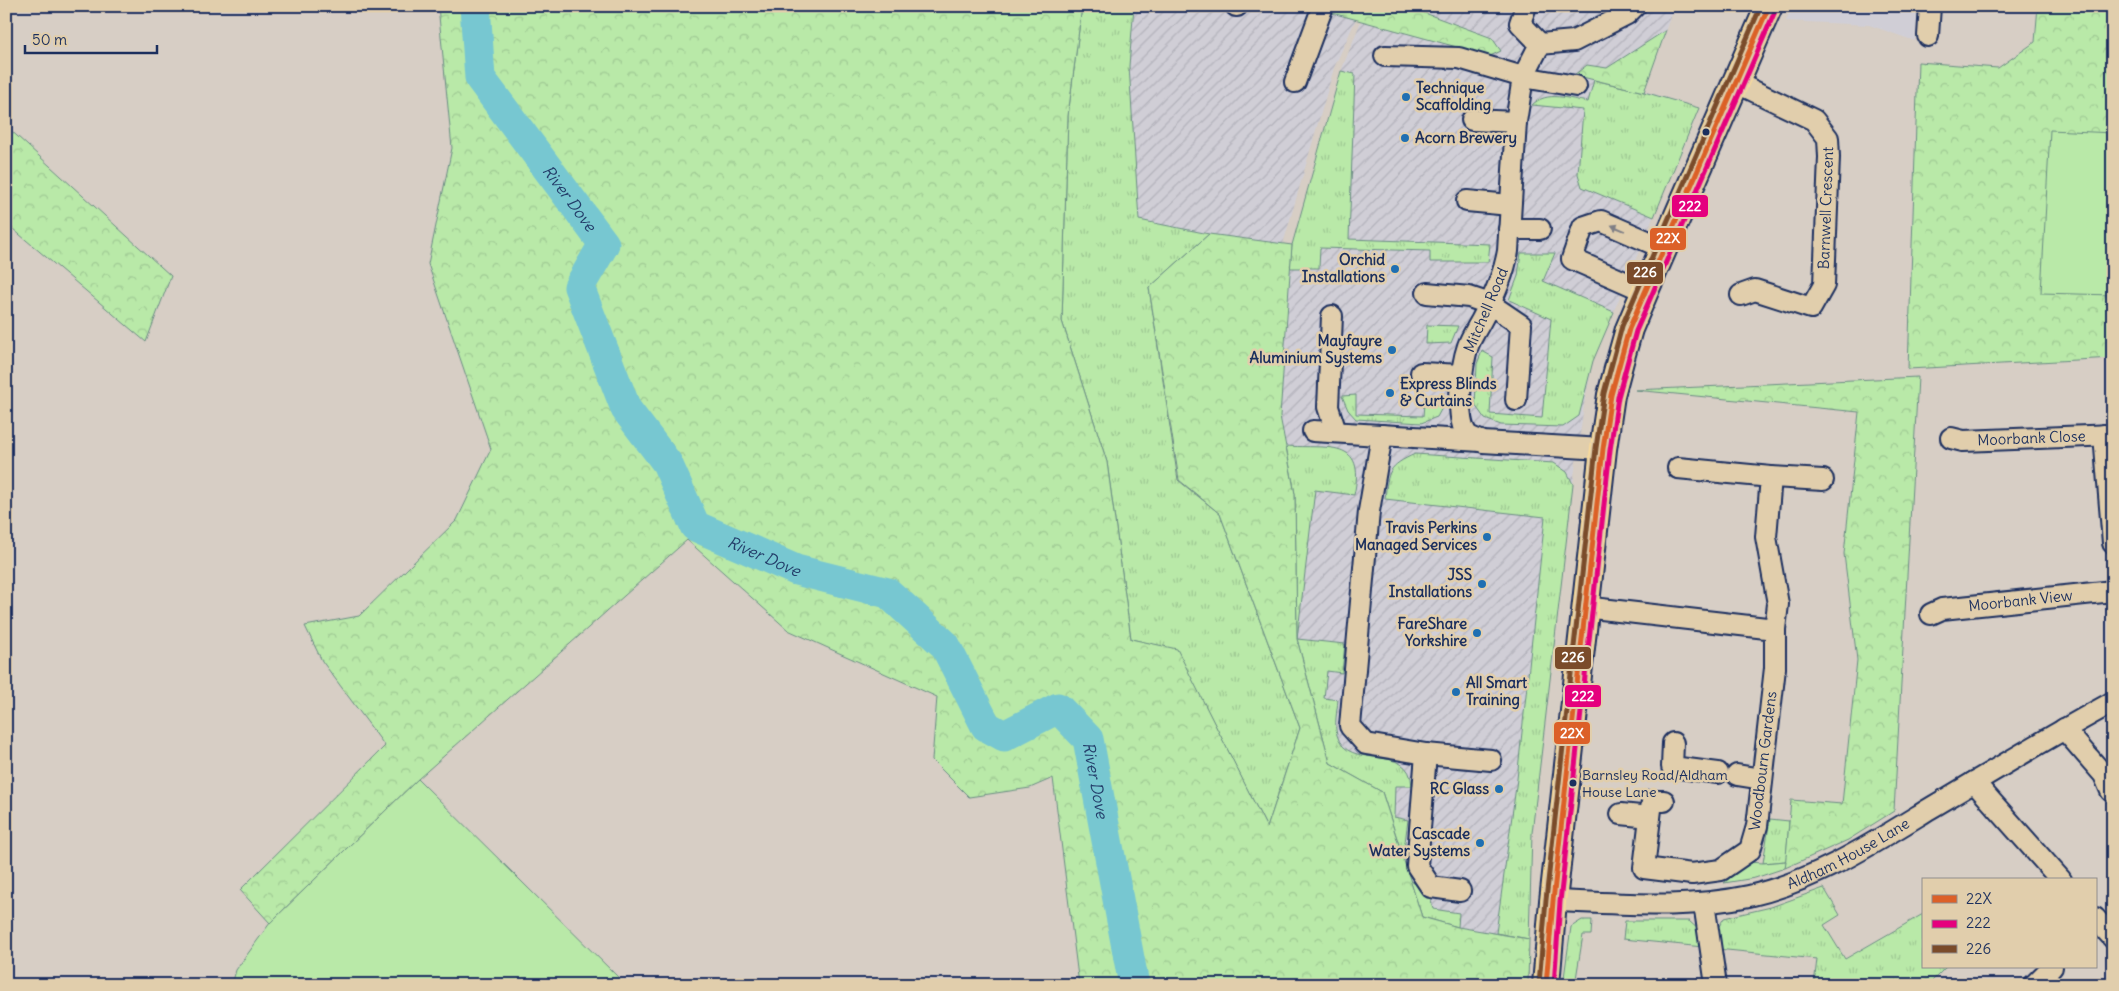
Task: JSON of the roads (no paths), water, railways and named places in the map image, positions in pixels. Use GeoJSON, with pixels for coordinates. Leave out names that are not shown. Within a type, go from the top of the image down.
{"type":"FeatureCollection","features":[{"type":"Feature","properties":{"kind":"main road"},"geometry":{"type":"LineString","coordinates":[[1546,985],[1584,607],[1611,395],[1629,329],[1769,6]]}},
{"type":"Feature","properties":{"kind":"street"},"geometry":{"type":"LineString","coordinates":[[1295,82],[1323,6]]}},
{"type":"Feature","properties":{"kind":"street"},"geometry":{"type":"LineString","coordinates":[[1526,6],[1520,23],[1540,44],[1574,42],[1627,14],[1635,6]]}},
{"type":"Feature","properties":{"kind":"street"},"geometry":{"type":"LineString","coordinates":[[1928,36],[1930,6]]}},
{"type":"Feature","properties":{"kind":"street","name":"Mitchell Road"},"geometry":{"type":"LineString","coordinates":[[1483,442],[1469,436],[1462,426],[1460,401],[1462,375],[1468,346],[1490,304],[1504,271],[1509,229],[1516,122],[1523,77],[1540,44]]}},
{"type":"Feature","properties":{"kind":"street"},"geometry":{"type":"LineString","coordinates":[[1385,56],[1459,58],[1523,77],[1576,86]]}},
{"type":"Feature","properties":{"kind":"street","name":"Barnwell Crescent"},"geometry":{"type":"LineString","coordinates":[[1737,83],[1814,120],[1828,138],[1829,157],[1824,285],[1812,308],[1755,290],[1741,296]]}},
{"type":"Feature","properties":{"kind":"street"},"geometry":{"type":"LineString","coordinates":[[1472,120],[1516,122]]}},
{"type":"Feature","properties":{"kind":"street"},"geometry":{"type":"LineString","coordinates":[[1467,201],[1510,205]]}},
{"type":"Feature","properties":{"kind":"street"},"geometry":{"type":"LineString","coordinates":[[1645,291],[1572,259],[1578,239],[1584,226],[1601,221],[1663,248]]}},
{"type":"Feature","properties":{"kind":"street"},"geometry":{"type":"LineString","coordinates":[[1509,229],[1540,229]]}},
{"type":"Feature","properties":{"kind":"street"},"geometry":{"type":"LineString","coordinates":[[1427,294],[1469,296],[1490,304],[1521,326],[1516,400]]}},
{"type":"Feature","properties":{"kind":"street"},"geometry":{"type":"LineString","coordinates":[[1332,316],[1328,407],[1336,432]]}},
{"type":"Feature","properties":{"kind":"street"},"geometry":{"type":"LineString","coordinates":[[1421,373],[1462,375]]}},
{"type":"Feature","properties":{"kind":"street"},"geometry":{"type":"LineString","coordinates":[[1313,431],[1603,449]]}},
{"type":"Feature","properties":{"kind":"street"},"geometry":{"type":"LineString","coordinates":[[1382,435],[1369,510],[1350,726],[1366,744],[1426,754],[1490,760]]}},
{"type":"Feature","properties":{"kind":"street"},"geometry":{"type":"LineString","coordinates":[[2108,435],[2113,543]]}},
{"type":"Feature","properties":{"kind":"street","name":"Moorbank Close"},"geometry":{"type":"LineString","coordinates":[[1951,438],[1963,441],[2108,435]]}},
{"type":"Feature","properties":{"kind":"street"},"geometry":{"type":"LineString","coordinates":[[1678,468],[1823,480]]}},
{"type":"Feature","properties":{"kind":"street","name":"Woodbourn Gardens"},"geometry":{"type":"LineString","coordinates":[[1664,801],[1652,801],[1644,868],[1692,874],[1721,870],[1750,850],[1757,826],[1775,668],[1775,629],[1778,604],[1766,537],[1772,477]]}},
{"type":"Feature","properties":{"kind":"street","name":"Moorbank View"},"geometry":{"type":"LineString","coordinates":[[1931,614],[1942,609],[2113,590]]}},
{"type":"Feature","properties":{"kind":"street"},"geometry":{"type":"LineString","coordinates":[[1584,607],[1775,629]]}},
{"type":"Feature","properties":{"kind":"street","name":"Aldham House Lane"},"geometry":{"type":"LineString","coordinates":[[1553,901],[1684,905],[1764,892],[1827,868],[1864,849],[1974,782],[2113,702]]}},
{"type":"Feature","properties":{"kind":"street"},"geometry":{"type":"LineString","coordinates":[[2064,729],[2104,775],[2111,791]]}},
{"type":"Feature","properties":{"kind":"street"},"geometry":{"type":"LineString","coordinates":[[1673,744],[1672,767],[1762,779]]}},
{"type":"Feature","properties":{"kind":"street"},"geometry":{"type":"LineString","coordinates":[[1426,754],[1417,866],[1431,887],[1460,891]]}},
{"type":"Feature","properties":{"kind":"street"},"geometry":{"type":"LineString","coordinates":[[1974,782],[2059,878]]}},
{"type":"Feature","properties":{"kind":"street"},"geometry":{"type":"LineString","coordinates":[[1621,814],[1650,817]]}},
{"type":"Feature","properties":{"kind":"street"},"geometry":{"type":"LineString","coordinates":[[1704,903],[1716,985]]}},
{"type":"Feature","properties":{"kind":"street"},"geometry":{"type":"LineString","coordinates":[[2096,922],[2113,938]]}},
{"type":"Feature","properties":{"kind":"street"},"geometry":{"type":"LineString","coordinates":[[2034,985],[2051,968]]}},
{"type":"Feature","properties":{"kind":"waterway","name":"River Dove"},"geometry":{"type":"LineString","coordinates":[[475,6],[480,78],[604,244],[579,287],[626,409],[667,463],[695,526],[796,570],[888,593],[945,645],[986,726],[1004,736],[1058,708],[1088,739],[1134,985]]}},
{"type":"Feature","properties":{"kind":"place","name":"Technique Scaffolding"},"geometry":{"type":"Point","coordinates":[1406,97]}},
{"type":"Feature","properties":{"kind":"place","name":"Acorn Brewery"},"geometry":{"type":"Point","coordinates":[1405,138]}},
{"type":"Feature","properties":{"kind":"place","name":"Orchid Installations"},"geometry":{"type":"Point","coordinates":[1395,269]}},
{"type":"Feature","properties":{"kind":"place","name":"Mayfayre Aluminium Systems"},"geometry":{"type":"Point","coordinates":[1392,350]}},
{"type":"Feature","properties":{"kind":"place","name":"Express Blinds & Curtains"},"geometry":{"type":"Point","coordinates":[1390,393]}},
{"type":"Feature","properties":{"kind":"place","name":"Travis Perkins Managed Services"},"geometry":{"type":"Point","coordinates":[1487,537]}},
{"type":"Feature","properties":{"kind":"place","name":"JSS Installations"},"geometry":{"type":"Point","coordinates":[1482,584]}},
{"type":"Feature","properties":{"kind":"place","name":"FareShare Yorkshire"},"geometry":{"type":"Point","coordinates":[1477,633]}},
{"type":"Feature","properties":{"kind":"place","name":"All Smart Training"},"geometry":{"type":"Point","coordinates":[1456,692]}},
{"type":"Feature","properties":{"kind":"place","name":"Barnsley Road/Aldham House Lane"},"geometry":{"type":"Point","coordinates":[1573,783]}},
{"type":"Feature","properties":{"kind":"place","name":"RC Glass"},"geometry":{"type":"Point","coordinates":[1499,789]}},
{"type":"Feature","properties":{"kind":"place","name":"Cascade Water Systems"},"geometry":{"type":"Point","coordinates":[1480,843]}}]}
